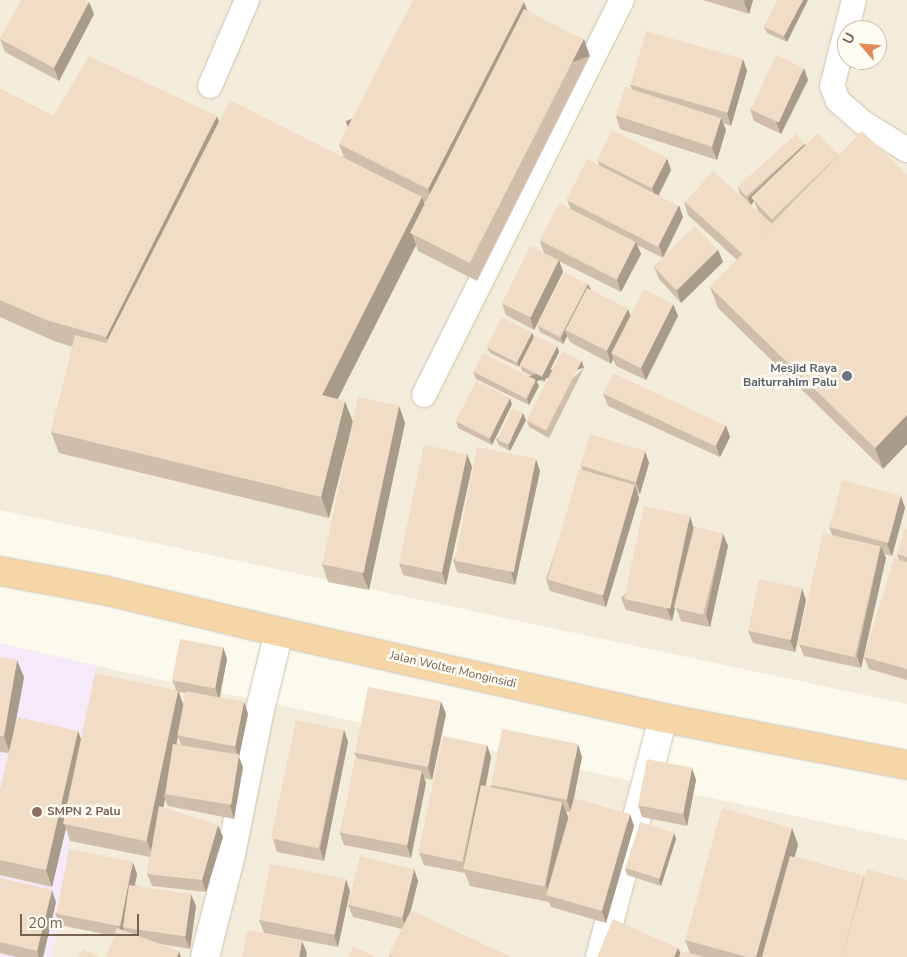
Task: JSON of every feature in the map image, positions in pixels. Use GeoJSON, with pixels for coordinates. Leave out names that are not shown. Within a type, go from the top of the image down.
{"type":"FeatureCollection","features":[{"type":"Feature","properties":{"kind":"highway","name":"Jalan Wolter Monginsidi"},"geometry":{"type":"LineString","coordinates":[[0,571],[103,590],[279,632],[663,718],[907,765]]}},
{"type":"Feature","properties":{"kind":"street"},"geometry":{"type":"LineString","coordinates":[[205,957],[231,854],[259,714],[279,632]]}},
{"type":"Feature","properties":{"kind":"street"},"geometry":{"type":"LineString","coordinates":[[600,957],[663,718]]}},
{"type":"Feature","properties":{"kind":"lane"},"geometry":{"type":"LineString","coordinates":[[210,86],[247,0]]}},
{"type":"Feature","properties":{"kind":"lane"},"geometry":{"type":"LineString","coordinates":[[424,395],[622,0]]}},
{"type":"Feature","properties":{"kind":"lane"},"geometry":{"type":"LineString","coordinates":[[854,0],[832,86],[838,101],[850,112],[907,150]]}},
{"type":"Feature","properties":{"kind":"shaded area"},"geometry":{"type":"Polygon","coordinates":[[[0,0],[907,0],[907,704],[0,510],[0,0]]]}},
{"type":"Feature","properties":{"kind":"shaded area"},"geometry":{"type":"Polygon","coordinates":[[[0,643],[97,666],[907,840],[907,957],[0,957],[0,643]]]}},
{"type":"Feature","properties":{"kind":"shaded area","name":"SMPN 2 Palu"},"geometry":{"type":"Polygon","coordinates":[[[0,643],[97,666],[52,957],[0,957],[0,643]]]}},
{"type":"Feature","properties":{"kind":"building"},"geometry":{"type":"Polygon","coordinates":[[[21,0],[85,0],[89,2],[54,68],[0,39],[21,0]]]}},
{"type":"Feature","properties":{"kind":"building"},"geometry":{"type":"Polygon","coordinates":[[[413,0],[519,0],[524,2],[428,189],[339,144],[413,0]]]}},
{"type":"Feature","properties":{"kind":"building"},"geometry":{"type":"Polygon","coordinates":[[[778,0],[803,0],[784,36],[764,27],[778,0]]]}},
{"type":"Feature","properties":{"kind":"building"},"geometry":{"type":"Polygon","coordinates":[[[524,9],[584,39],[470,263],[410,233],[524,9]]]}},
{"type":"Feature","properties":{"kind":"building"},"geometry":{"type":"Polygon","coordinates":[[[646,31],[743,59],[728,113],[631,85],[646,31]]]}},
{"type":"Feature","properties":{"kind":"building"},"geometry":{"type":"Polygon","coordinates":[[[776,55],[804,68],[779,122],[751,109],[776,55]]]}},
{"type":"Feature","properties":{"kind":"building"},"geometry":{"type":"Polygon","coordinates":[[[89,56],[217,116],[106,337],[46,320],[0,300],[0,89],[53,116],[89,56]]]}},
{"type":"Feature","properties":{"kind":"building"},"geometry":{"type":"Polygon","coordinates":[[[625,87],[721,118],[712,147],[616,116],[625,87]]]}},
{"type":"Feature","properties":{"kind":"building"},"geometry":{"type":"Polygon","coordinates":[[[230,100],[422,197],[322,395],[345,401],[321,497],[51,432],[75,335],[106,343],[230,100]]]}},
{"type":"Feature","properties":{"kind":"building"},"geometry":{"type":"Polygon","coordinates":[[[612,130],[667,158],[652,188],[597,160],[612,130]]]}},
{"type":"Feature","properties":{"kind":"building","name":"Mesjid Raya Baiturrahim Palu"},"geometry":{"type":"Polygon","coordinates":[[[862,131],[907,175],[907,415],[875,448],[710,287],[862,131]]]}},
{"type":"Feature","properties":{"kind":"building"},"geometry":{"type":"Polygon","coordinates":[[[818,133],[839,155],[772,219],[751,198],[818,133]]]}},
{"type":"Feature","properties":{"kind":"building"},"geometry":{"type":"Polygon","coordinates":[[[796,134],[805,144],[746,197],[737,187],[796,134]]]}},
{"type":"Feature","properties":{"kind":"building"},"geometry":{"type":"Polygon","coordinates":[[[587,159],[679,206],[658,247],[566,200],[587,159]]]}},
{"type":"Feature","properties":{"kind":"building"},"geometry":{"type":"Polygon","coordinates":[[[713,171],[772,224],[744,255],[685,202],[713,171]]]}},
{"type":"Feature","properties":{"kind":"building"},"geometry":{"type":"Polygon","coordinates":[[[559,203],[636,242],[617,279],[540,240],[559,203]]]}},
{"type":"Feature","properties":{"kind":"building"},"geometry":{"type":"Polygon","coordinates":[[[695,226],[718,250],[676,290],[653,266],[695,226]]]}},
{"type":"Feature","properties":{"kind":"building"},"geometry":{"type":"Polygon","coordinates":[[[530,246],[559,260],[531,318],[502,304],[530,246]]]}},
{"type":"Feature","properties":{"kind":"building"},"geometry":{"type":"Polygon","coordinates":[[[565,272],[588,284],[560,337],[537,325],[565,272]]]}},
{"type":"Feature","properties":{"kind":"building"},"geometry":{"type":"Polygon","coordinates":[[[587,288],[628,309],[607,351],[566,330],[587,288]]]}},
{"type":"Feature","properties":{"kind":"building"},"geometry":{"type":"Polygon","coordinates":[[[644,289],[673,304],[641,368],[611,353],[644,289]]]}},
{"type":"Feature","properties":{"kind":"building"},"geometry":{"type":"Polygon","coordinates":[[[502,317],[532,332],[517,363],[487,347],[502,317]]]}},
{"type":"Feature","properties":{"kind":"building"},"geometry":{"type":"Polygon","coordinates":[[[535,335],[557,346],[542,377],[520,365],[535,335]]]}},
{"type":"Feature","properties":{"kind":"building"},"geometry":{"type":"Polygon","coordinates":[[[562,351],[582,361],[546,430],[527,420],[562,351]]]}},
{"type":"Feature","properties":{"kind":"building"},"geometry":{"type":"Polygon","coordinates":[[[483,353],[536,380],[526,398],[473,372],[483,353]]]}},
{"type":"Feature","properties":{"kind":"building"},"geometry":{"type":"Polygon","coordinates":[[[613,373],[725,425],[716,446],[603,394],[613,373]]]}},
{"type":"Feature","properties":{"kind":"building"},"geometry":{"type":"Polygon","coordinates":[[[476,381],[510,398],[489,438],[456,421],[476,381]]]}},
{"type":"Feature","properties":{"kind":"building"},"geometry":{"type":"Polygon","coordinates":[[[358,397],[399,406],[364,573],[322,564],[358,397]]]}},
{"type":"Feature","properties":{"kind":"building"},"geometry":{"type":"Polygon","coordinates":[[[512,408],[523,413],[509,445],[498,440],[512,408]]]}},
{"type":"Feature","properties":{"kind":"building"},"geometry":{"type":"Polygon","coordinates":[[[590,434],[645,451],[636,483],[580,466],[590,434]]]}},
{"type":"Feature","properties":{"kind":"building"},"geometry":{"type":"Polygon","coordinates":[[[424,445],[467,454],[442,573],[399,563],[424,445]]]}},
{"type":"Feature","properties":{"kind":"building"},"geometry":{"type":"Polygon","coordinates":[[[477,447],[536,458],[514,572],[455,561],[477,447]]]}},
{"type":"Feature","properties":{"kind":"building"},"geometry":{"type":"Polygon","coordinates":[[[579,469],[635,485],[603,596],[547,580],[579,469]]]}},
{"type":"Feature","properties":{"kind":"building"},"geometry":{"type":"Polygon","coordinates":[[[842,480],[901,496],[888,543],[829,527],[842,480]]]}},
{"type":"Feature","properties":{"kind":"building"},"geometry":{"type":"Polygon","coordinates":[[[644,506],[690,516],[670,609],[624,599],[644,506]]]}},
{"type":"Feature","properties":{"kind":"building"},"geometry":{"type":"Polygon","coordinates":[[[694,527],[723,534],[703,615],[674,608],[694,527]]]}},
{"type":"Feature","properties":{"kind":"building"},"geometry":{"type":"Polygon","coordinates":[[[905,528],[907,529],[907,557],[897,554],[905,528]]]}},
{"type":"Feature","properties":{"kind":"building"},"geometry":{"type":"Polygon","coordinates":[[[823,533],[880,546],[855,657],[797,644],[823,533]]]}},
{"type":"Feature","properties":{"kind":"building"},"geometry":{"type":"Polygon","coordinates":[[[894,558],[907,562],[907,669],[864,657],[894,558]]]}},
{"type":"Feature","properties":{"kind":"building"},"geometry":{"type":"Polygon","coordinates":[[[759,579],[802,588],[791,640],[748,631],[759,579]]]}},
{"type":"Feature","properties":{"kind":"building"},"geometry":{"type":"Polygon","coordinates":[[[180,639],[223,647],[215,689],[172,680],[180,639]]]}},
{"type":"Feature","properties":{"kind":"building"},"geometry":{"type":"Polygon","coordinates":[[[0,657],[17,660],[4,736],[0,736],[0,657]]]}},
{"type":"Feature","properties":{"kind":"building"},"geometry":{"type":"Polygon","coordinates":[[[95,673],[178,691],[146,841],[63,824],[95,673]]]}},
{"type":"Feature","properties":{"kind":"building"},"geometry":{"type":"Polygon","coordinates":[[[368,687],[441,701],[428,767],[355,753],[368,687]]]}},
{"type":"Feature","properties":{"kind":"building"},"geometry":{"type":"Polygon","coordinates":[[[186,691],[244,702],[235,746],[177,735],[186,691]]]}},
{"type":"Feature","properties":{"kind":"building"},"geometry":{"type":"Polygon","coordinates":[[[17,717],[78,731],[46,870],[0,860],[0,791],[17,717]]]}},
{"type":"Feature","properties":{"kind":"building"},"geometry":{"type":"Polygon","coordinates":[[[296,720],[344,730],[319,849],[271,838],[296,720]]]}},
{"type":"Feature","properties":{"kind":"building"},"geometry":{"type":"Polygon","coordinates":[[[502,729],[578,744],[567,800],[491,785],[502,729]]]}},
{"type":"Feature","properties":{"kind":"building"},"geometry":{"type":"Polygon","coordinates":[[[443,736],[487,745],[462,862],[418,852],[443,736]]]}},
{"type":"Feature","properties":{"kind":"building"},"geometry":{"type":"Polygon","coordinates":[[[173,744],[239,754],[231,805],[165,794],[173,744]]]}},
{"type":"Feature","properties":{"kind":"building"},"geometry":{"type":"Polygon","coordinates":[[[355,758],[422,771],[407,846],[340,833],[355,758]]]}},
{"type":"Feature","properties":{"kind":"building"},"geometry":{"type":"Polygon","coordinates":[[[647,759],[692,768],[683,814],[638,805],[647,759]]]}},
{"type":"Feature","properties":{"kind":"building"},"geometry":{"type":"Polygon","coordinates":[[[481,785],[562,802],[544,886],[463,869],[481,785]]]}},
{"type":"Feature","properties":{"kind":"building"},"geometry":{"type":"Polygon","coordinates":[[[574,798],[630,814],[602,911],[546,895],[574,798]]]}},
{"type":"Feature","properties":{"kind":"building"},"geometry":{"type":"Polygon","coordinates":[[[159,806],[218,825],[202,880],[147,874],[159,806]]]}},
{"type":"Feature","properties":{"kind":"building"},"geometry":{"type":"Polygon","coordinates":[[[722,808],[792,828],[756,957],[747,957],[685,940],[722,808]]]}},
{"type":"Feature","properties":{"kind":"building"},"geometry":{"type":"Polygon","coordinates":[[[640,822],[674,833],[659,879],[625,868],[640,822]]]}},
{"type":"Feature","properties":{"kind":"building"},"geometry":{"type":"Polygon","coordinates":[[[69,849],[133,861],[120,926],[56,914],[69,849]]]}},
{"type":"Feature","properties":{"kind":"building"},"geometry":{"type":"Polygon","coordinates":[[[360,856],[414,870],[402,918],[348,905],[360,856]]]}},
{"type":"Feature","properties":{"kind":"building"},"geometry":{"type":"Polygon","coordinates":[[[790,856],[864,876],[842,957],[762,957],[790,856]]]}},
{"type":"Feature","properties":{"kind":"building"},"geometry":{"type":"Polygon","coordinates":[[[270,864],[346,879],[335,935],[259,920],[270,864]]]}},
{"type":"Feature","properties":{"kind":"building"},"geometry":{"type":"Polygon","coordinates":[[[867,869],[907,880],[907,957],[842,957],[867,869]]]}},
{"type":"Feature","properties":{"kind":"building"},"geometry":{"type":"Polygon","coordinates":[[[0,878],[52,890],[37,951],[0,942],[0,878]]]}},
{"type":"Feature","properties":{"kind":"building"},"geometry":{"type":"Polygon","coordinates":[[[129,885],[191,894],[185,936],[123,928],[129,885]]]}},
{"type":"Feature","properties":{"kind":"building"},"geometry":{"type":"Polygon","coordinates":[[[411,910],[510,957],[393,957],[389,955],[411,910]]]}},
{"type":"Feature","properties":{"kind":"building"},"geometry":{"type":"Polygon","coordinates":[[[613,919],[678,948],[674,957],[597,957],[613,919]]]}},
{"type":"Feature","properties":{"kind":"building"},"geometry":{"type":"Polygon","coordinates":[[[117,928],[179,951],[177,957],[106,957],[117,928]]]}},
{"type":"Feature","properties":{"kind":"building"},"geometry":{"type":"Polygon","coordinates":[[[247,930],[302,941],[299,957],[242,957],[247,930]]]}},
{"type":"Feature","properties":{"kind":"building"},"geometry":{"type":"Polygon","coordinates":[[[353,946],[375,957],[348,957],[353,946]]]}},
{"type":"Feature","properties":{"kind":"building"},"geometry":{"type":"Polygon","coordinates":[[[82,949],[100,957],[79,957],[82,949]]]}},
{"type":"Feature","properties":{"kind":"building"},"geometry":{"type":"Polygon","coordinates":[[[681,951],[704,957],[679,957],[681,951]]]}},
{"type":"Feature","properties":{"kind":"place","name":"Mesjid Raya Baiturrahim Palu"},"geometry":{"type":"Point","coordinates":[847,376]}},
{"type":"Feature","properties":{"kind":"place","name":"SMPN 2 Palu"},"geometry":{"type":"Point","coordinates":[37,812]}}]}
